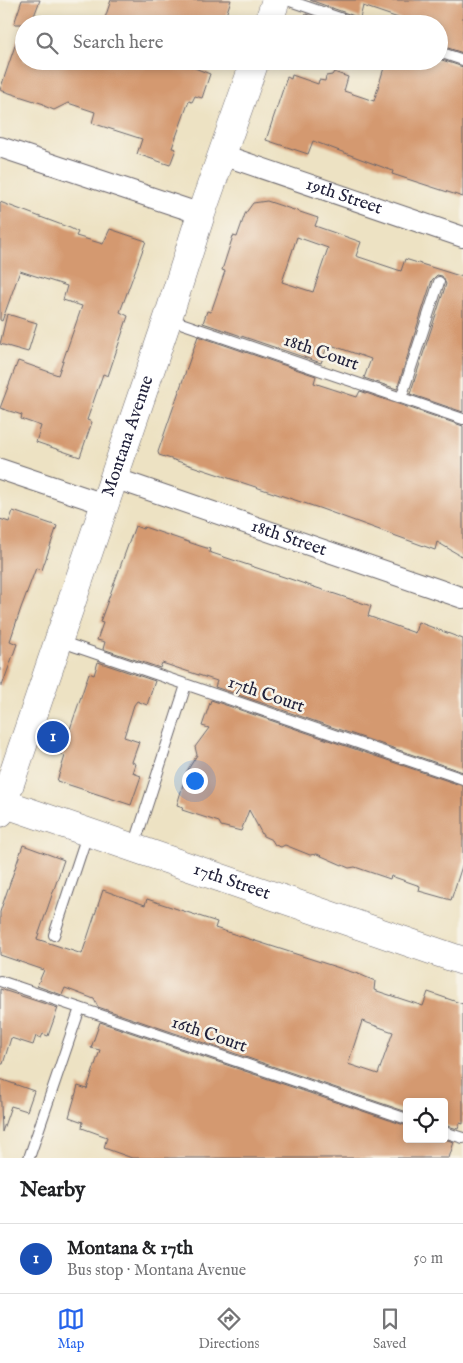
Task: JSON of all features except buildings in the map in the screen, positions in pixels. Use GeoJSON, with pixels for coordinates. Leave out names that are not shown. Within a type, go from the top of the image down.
{"type":"FeatureCollection","features":[{"type":"Feature","properties":{"kind":"street"},"geometry":{"type":"LineString","coordinates":[[271,15],[276,0]]}},
{"type":"Feature","properties":{"kind":"street","name":"Montana Avenue"},"geometry":{"type":"LineString","coordinates":[[1,806],[114,478],[201,214],[252,70]]}},
{"type":"Feature","properties":{"kind":"street"},"geometry":{"type":"LineString","coordinates":[[0,147],[201,214]]}},
{"type":"Feature","properties":{"kind":"street","name":"19th Street"},"geometry":{"type":"LineString","coordinates":[[223,155],[463,237]]}},
{"type":"Feature","properties":{"kind":"street"},"geometry":{"type":"LineString","coordinates":[[0,469],[104,504]]}},
{"type":"Feature","properties":{"kind":"street","name":"18th Street"},"geometry":{"type":"LineString","coordinates":[[114,478],[463,598]]}},
{"type":"Feature","properties":{"kind":"street","name":"17th Street"},"geometry":{"type":"LineString","coordinates":[[1,806],[88,831],[463,961]]}},
{"type":"Feature","properties":{"kind":"lane"},"geometry":{"type":"LineString","coordinates":[[287,0],[331,15]]}},
{"type":"Feature","properties":{"kind":"lane"},"geometry":{"type":"LineString","coordinates":[[448,55],[463,60]]}},
{"type":"Feature","properties":{"kind":"lane"},"geometry":{"type":"LineString","coordinates":[[401,398],[439,282]]}},
{"type":"Feature","properties":{"kind":"lane","name":"18th Court"},"geometry":{"type":"LineString","coordinates":[[168,318],[463,419]]}},
{"type":"Feature","properties":{"kind":"lane","name":"17th Court"},"geometry":{"type":"LineString","coordinates":[[58,641],[463,779]]}},
{"type":"Feature","properties":{"kind":"lane"},"geometry":{"type":"LineString","coordinates":[[134,847],[186,685]]}},
{"type":"Feature","properties":{"kind":"lane"},"geometry":{"type":"LineString","coordinates":[[54,935],[88,831]]}},
{"type":"Feature","properties":{"kind":"lane","name":"16th Court"},"geometry":{"type":"LineString","coordinates":[[0,981],[403,1118]]}},
{"type":"Feature","properties":{"kind":"lane"},"geometry":{"type":"LineString","coordinates":[[29,1158],[80,1008]]}},
{"type":"Feature","properties":{"kind":"lane"},"geometry":{"type":"LineString","coordinates":[[448,1133],[463,1138]]}},
{"type":"Feature","properties":{"kind":"place","name":"Montana & 17th"},"geometry":{"type":"Point","coordinates":[53,737]}}]}
